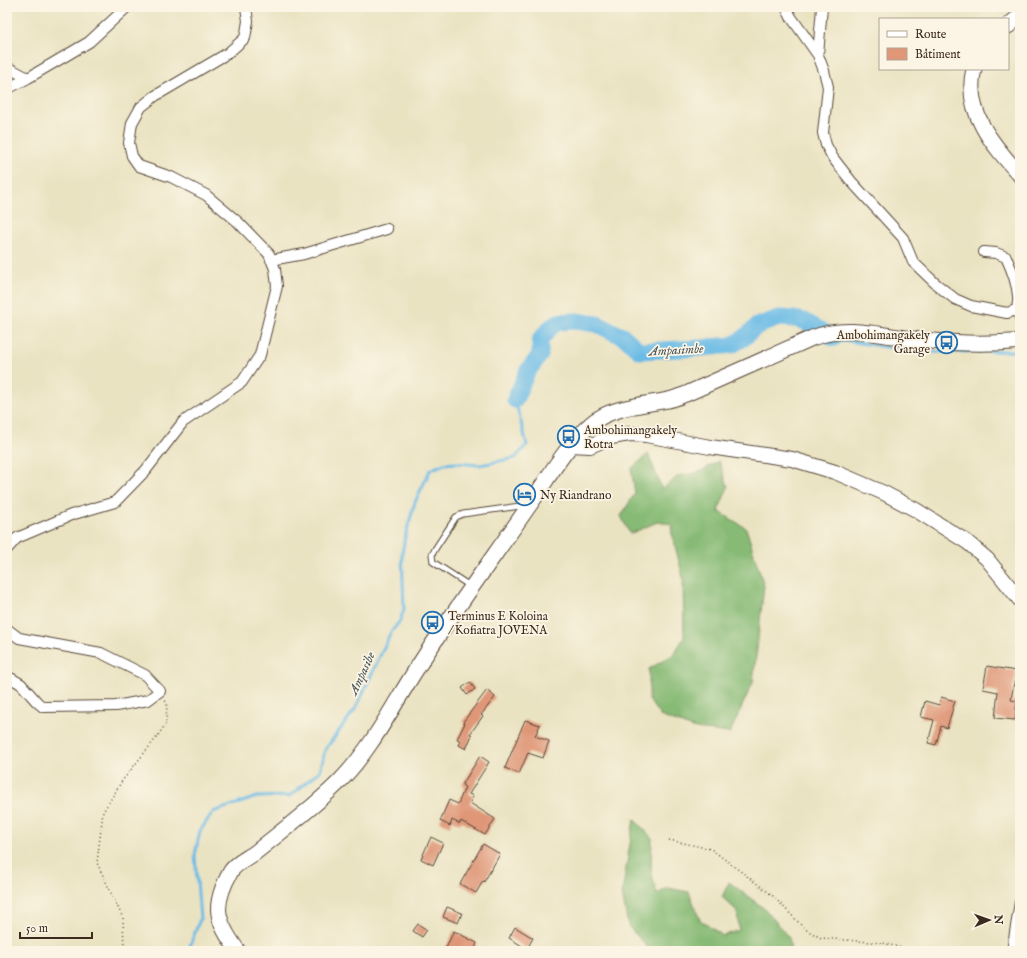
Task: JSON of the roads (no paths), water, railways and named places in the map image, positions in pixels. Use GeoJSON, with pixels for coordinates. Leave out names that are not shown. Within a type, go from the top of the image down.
{"type":"FeatureCollection","features":[{"type":"Feature","properties":{"kind":"main road"},"geometry":{"type":"LineString","coordinates":[[1009,25],[1020,16]]}},
{"type":"Feature","properties":{"kind":"main road"},"geometry":{"type":"LineString","coordinates":[[974,70],[972,87],[973,103],[977,116],[985,133],[1020,175]]}},
{"type":"Feature","properties":{"kind":"main road"},"geometry":{"type":"LineString","coordinates":[[238,951],[222,928],[218,906],[222,889],[233,868],[284,830],[338,783],[367,750],[419,666],[471,587],[570,445],[598,419],[618,411],[669,400],[686,394],[812,338],[830,332],[856,332],[944,342],[1004,343],[1020,341]]}},
{"type":"Feature","properties":{"kind":"street"},"geometry":{"type":"LineString","coordinates":[[7,89],[88,42],[127,7]]}},
{"type":"Feature","properties":{"kind":"street"},"geometry":{"type":"LineString","coordinates":[[7,549],[17,538],[71,515],[115,502],[146,470],[183,422],[242,382],[260,355],[277,286],[275,269],[269,254],[238,222],[206,195],[170,178],[139,166],[132,156],[129,143],[132,123],[141,107],[155,96],[228,53],[245,38],[248,21],[246,7]]}},
{"type":"Feature","properties":{"kind":"street"},"geometry":{"type":"LineString","coordinates":[[786,7],[791,17],[818,55],[824,71],[828,87],[823,133],[826,145],[833,158],[851,181],[903,238],[913,262],[936,284],[955,300],[971,306],[1018,314],[1019,298],[1014,276],[1006,257],[996,253],[984,252]]}},
{"type":"Feature","properties":{"kind":"street"},"geometry":{"type":"LineString","coordinates":[[818,55],[822,7]]}},
{"type":"Feature","properties":{"kind":"street"},"geometry":{"type":"LineString","coordinates":[[7,67],[28,78]]}},
{"type":"Feature","properties":{"kind":"street"},"geometry":{"type":"LineString","coordinates":[[271,260],[304,254],[387,229]]}},
{"type":"Feature","properties":{"kind":"street"},"geometry":{"type":"LineString","coordinates":[[570,445],[590,446],[611,437],[630,434],[646,435],[710,447],[792,459],[835,472],[884,493],[916,510],[967,542],[988,559],[1020,600]]}},
{"type":"Feature","properties":{"kind":"street"},"geometry":{"type":"LineString","coordinates":[[7,629],[18,638],[101,653],[145,675],[160,691],[148,700],[116,706],[43,707],[21,684],[7,676]]}},
{"type":"Feature","properties":{"kind":"street"},"geometry":{"type":"LineString","coordinates":[[1012,951],[1020,902]]}},
{"type":"Feature","properties":{"kind":"lane"},"geometry":{"type":"LineString","coordinates":[[471,587],[433,562],[432,559],[435,549],[456,517],[463,514],[530,504]]}},
{"type":"Feature","properties":{"kind":"waterway","name":"Ampasimbe"},"geometry":{"type":"LineString","coordinates":[[515,400],[527,372],[540,355],[540,340],[550,328],[558,322],[576,321],[597,324],[624,337],[640,351],[732,345],[744,338],[757,326],[779,318],[804,321],[834,338]]}},
{"type":"Feature","properties":{"kind":"waterway","name":"Ampasibe"},"geometry":{"type":"LineString","coordinates":[[837,339],[884,347],[935,352],[1020,352]]}},
{"type":"Feature","properties":{"kind":"waterway","name":"Ampasibe"},"geometry":{"type":"LineString","coordinates":[[188,951],[200,919],[195,855],[200,831],[213,812],[257,797],[290,796],[320,771],[325,750],[356,708],[391,632],[400,621],[404,609],[402,554],[405,537],[415,502],[430,470],[444,464],[456,463],[480,465],[515,458],[527,445],[515,400]]}},
{"type":"Feature","properties":{"kind":"place","name":"Ambohimangakely Garage"},"geometry":{"type":"Point","coordinates":[946,342]}},
{"type":"Feature","properties":{"kind":"place","name":"Ambohimangakely Rotra"},"geometry":{"type":"Point","coordinates":[568,437]}},
{"type":"Feature","properties":{"kind":"place","name":"Ny Riandrano"},"geometry":{"type":"Point","coordinates":[524,495]}},
{"type":"Feature","properties":{"kind":"place","name":"Terminus E Koloina / Kofiatra JOVENA"},"geometry":{"type":"Point","coordinates":[433,623]}}]}
